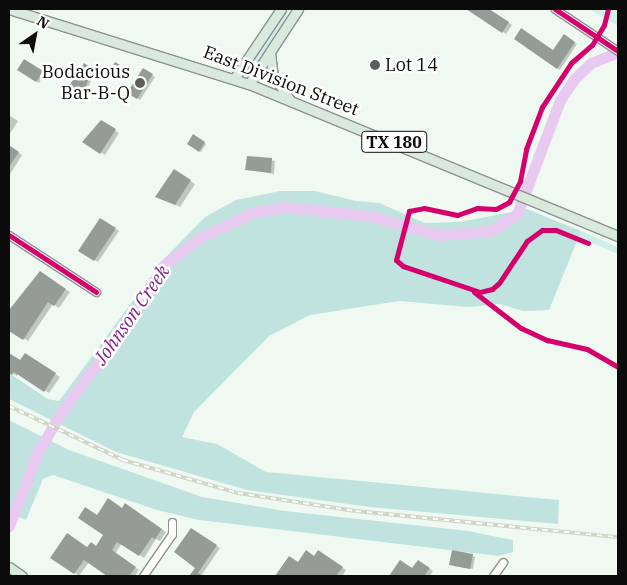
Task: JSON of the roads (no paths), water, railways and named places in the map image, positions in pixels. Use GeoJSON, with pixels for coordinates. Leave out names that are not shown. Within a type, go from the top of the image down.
{"type":"FeatureCollection","features":[{"type":"Feature","properties":{"kind":"main road","name":"East Division Street"},"geometry":{"type":"LineString","coordinates":[[9,9],[234,78],[496,184],[618,236]]}},
{"type":"Feature","properties":{"kind":"main road"},"geometry":{"type":"LineString","coordinates":[[234,78],[281,9]]}},
{"type":"Feature","properties":{"kind":"main road"},"geometry":{"type":"LineString","coordinates":[[249,84],[298,9]]}},
{"type":"Feature","properties":{"kind":"main road"},"geometry":{"type":"LineString","coordinates":[[270,52],[273,75],[291,101]]}},
{"type":"Feature","properties":{"kind":"street"},"geometry":{"type":"LineString","coordinates":[[554,9],[618,51]]}},
{"type":"Feature","properties":{"kind":"street"},"geometry":{"type":"LineString","coordinates":[[9,235],[96,292]]}},
{"type":"Feature","properties":{"kind":"street"},"geometry":{"type":"LineString","coordinates":[[143,576],[172,534],[172,522]]}},
{"type":"Feature","properties":{"kind":"street"},"geometry":{"type":"LineString","coordinates":[[493,576],[503,562]]}},
{"type":"Feature","properties":{"kind":"waterway","name":"Johnson Creek"},"geometry":{"type":"LineString","coordinates":[[9,526],[37,454],[60,414],[134,314],[163,266],[199,238],[254,212],[284,207],[370,216],[439,235],[490,231],[517,214],[560,100],[574,79],[591,63],[618,52]]}},
{"type":"Feature","properties":{"kind":"railway"},"geometry":{"type":"LineString","coordinates":[[9,406],[123,460],[238,493],[356,511],[618,537]]}},
{"type":"Feature","properties":{"kind":"place","name":"Lot 14"},"geometry":{"type":"Point","coordinates":[375,65]}},
{"type":"Feature","properties":{"kind":"place","name":"Bodacious Bar-B-Q"},"geometry":{"type":"Point","coordinates":[140,83]}}]}
